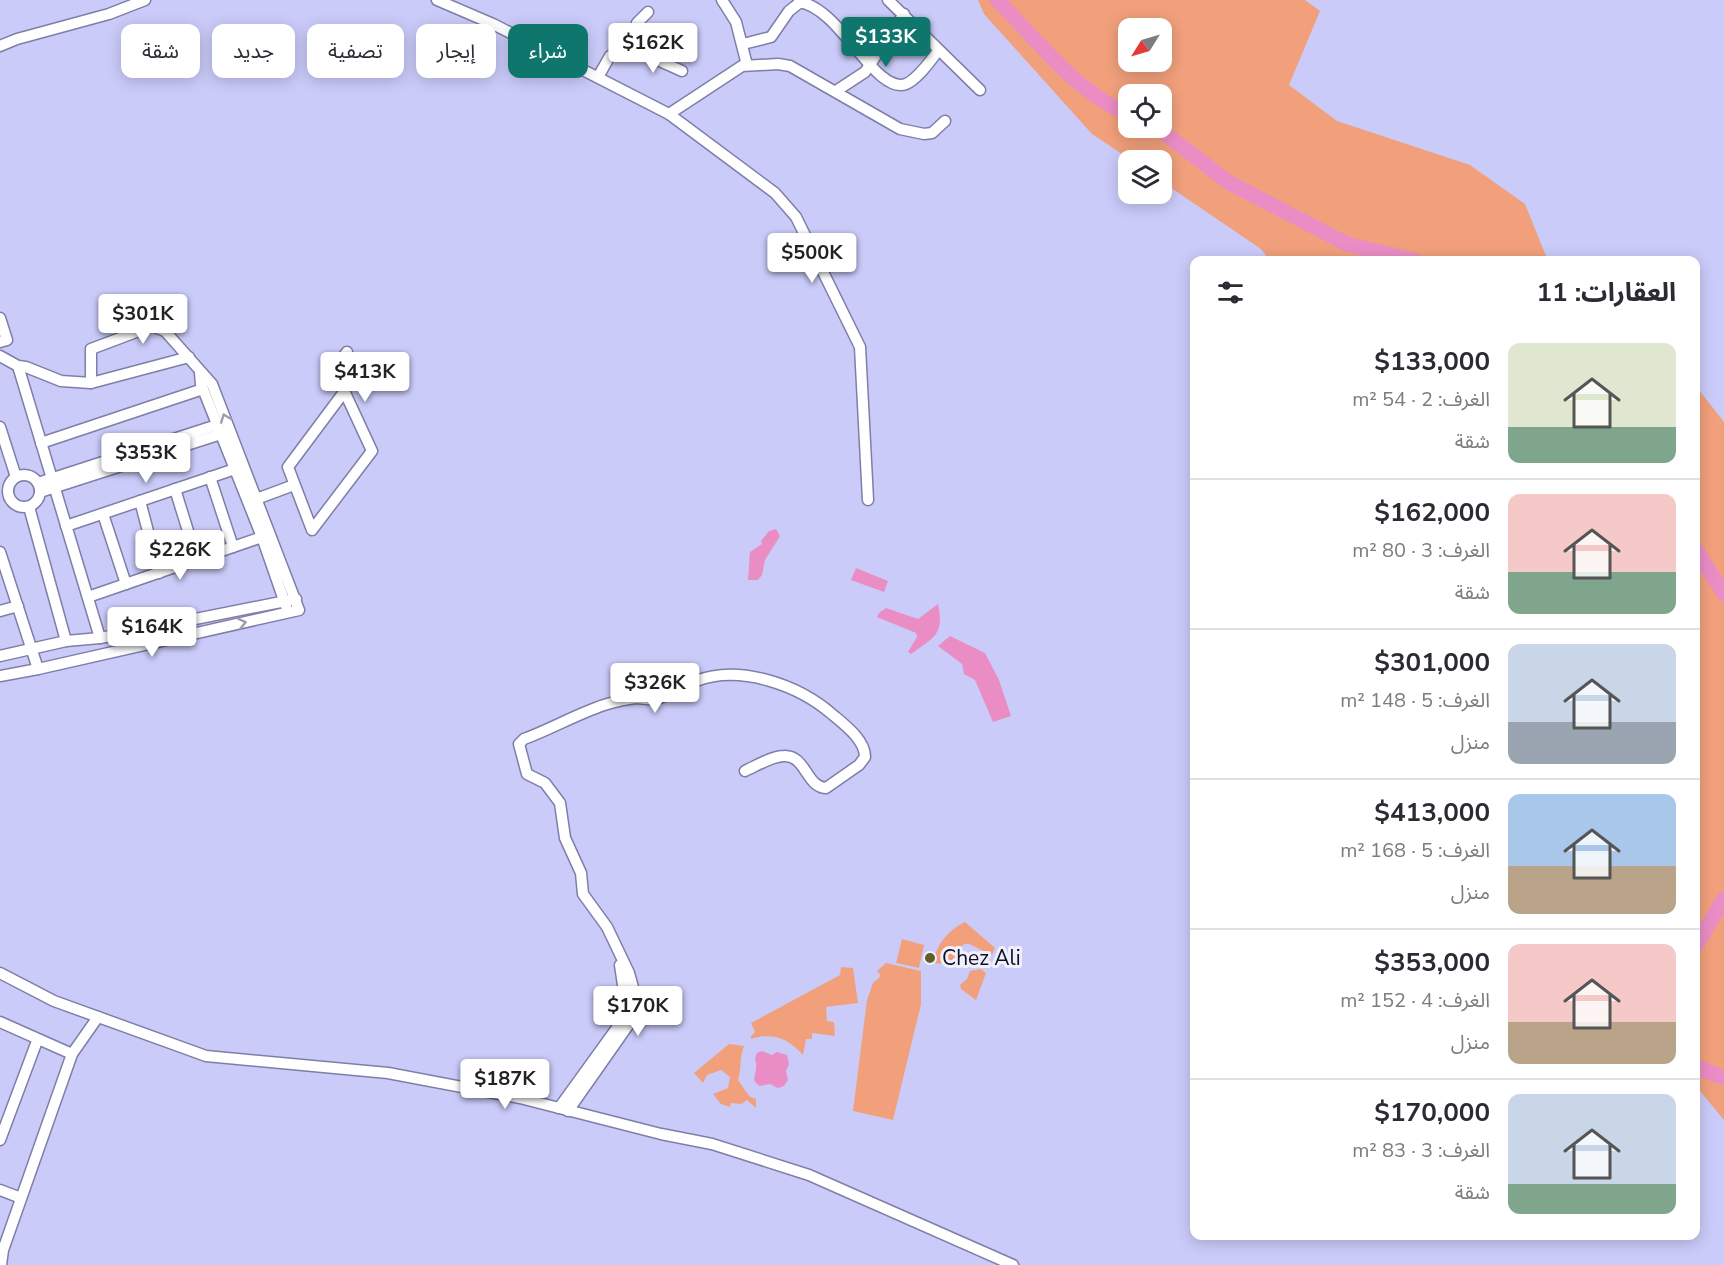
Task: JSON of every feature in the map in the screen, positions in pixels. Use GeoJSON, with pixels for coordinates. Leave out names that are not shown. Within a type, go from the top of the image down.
{"type":"FeatureCollection","features":[{"type":"Feature","properties":{"kind":"street"},"geometry":{"type":"LineString","coordinates":[[0,46],[17,39],[109,14],[145,0]]}},
{"type":"Feature","properties":{"kind":"street"},"geometry":{"type":"LineString","coordinates":[[436,0],[493,24],[669,114],[775,193],[796,217],[860,347],[868,500]]}},
{"type":"Feature","properties":{"kind":"street"},"geometry":{"type":"LineString","coordinates":[[722,0],[736,22],[747,65]]}},
{"type":"Feature","properties":{"kind":"street"},"geometry":{"type":"LineString","coordinates":[[888,0],[980,90]]}},
{"type":"Feature","properties":{"kind":"street"},"geometry":{"type":"LineString","coordinates":[[743,44],[771,37],[789,11],[801,1],[815,6],[831,18],[869,67],[888,80],[903,84],[915,76],[938,51]]}},
{"type":"Feature","properties":{"kind":"street"},"geometry":{"type":"LineString","coordinates":[[628,50],[635,40],[637,22],[648,12]]}},
{"type":"Feature","properties":{"kind":"street"},"geometry":{"type":"LineString","coordinates":[[836,91],[855,80],[869,67],[904,14]]}},
{"type":"Feature","properties":{"kind":"street"},"geometry":{"type":"LineString","coordinates":[[598,77],[610,56],[631,48],[682,71]]}},
{"type":"Feature","properties":{"kind":"street"},"geometry":{"type":"LineString","coordinates":[[669,114],[747,65],[785,64],[836,91],[893,126],[919,134],[932,133],[945,121]]}},
{"type":"Feature","properties":{"kind":"street"},"geometry":{"type":"LineString","coordinates":[[91,383],[91,349],[152,326],[165,331],[189,357],[200,373],[212,384],[289,604]]}},
{"type":"Feature","properties":{"kind":"street"},"geometry":{"type":"LineString","coordinates":[[344,392],[288,467],[312,530],[372,451],[334,369],[347,352]]}},
{"type":"Feature","properties":{"kind":"street"},"geometry":{"type":"LineString","coordinates":[[0,356],[18,366],[61,381],[91,383],[189,357]]}},
{"type":"Feature","properties":{"kind":"street"},"geometry":{"type":"LineString","coordinates":[[18,366],[88,597],[114,652]]}},
{"type":"Feature","properties":{"kind":"street"},"geometry":{"type":"LineString","coordinates":[[200,373],[203,389],[235,469],[253,501],[262,537],[289,604]]}},
{"type":"Feature","properties":{"kind":"street"},"geometry":{"type":"LineString","coordinates":[[41,443],[203,389]]}},
{"type":"Feature","properties":{"kind":"street"},"geometry":{"type":"LineString","coordinates":[[0,427],[16,477]]}},
{"type":"Feature","properties":{"kind":"street"},"geometry":{"type":"LineString","coordinates":[[39,488],[219,429]]}},
{"type":"Feature","properties":{"kind":"street"},"geometry":{"type":"LineString","coordinates":[[66,526],[235,469]]}},
{"type":"Feature","properties":{"kind":"street"},"geometry":{"type":"LineString","coordinates":[[26,475],[39,488],[39,498],[29,507],[18,507],[4,497],[9,484],[16,477],[26,475]]}},
{"type":"Feature","properties":{"kind":"street"},"geometry":{"type":"LineString","coordinates":[[210,477],[232,548]]}},
{"type":"Feature","properties":{"kind":"street"},"geometry":{"type":"LineString","coordinates":[[253,501],[294,485]]}},
{"type":"Feature","properties":{"kind":"street"},"geometry":{"type":"LineString","coordinates":[[175,489],[197,560]]}},
{"type":"Feature","properties":{"kind":"street"},"geometry":{"type":"LineString","coordinates":[[140,501],[159,573]]}},
{"type":"Feature","properties":{"kind":"street"},"geometry":{"type":"LineString","coordinates":[[29,507],[79,660]]}},
{"type":"Feature","properties":{"kind":"street"},"geometry":{"type":"LineString","coordinates":[[103,514],[126,584]]}},
{"type":"Feature","properties":{"kind":"street"},"geometry":{"type":"LineString","coordinates":[[88,597],[262,537]]}},
{"type":"Feature","properties":{"kind":"street"},"geometry":{"type":"LineString","coordinates":[[0,552],[38,669]]}},
{"type":"Feature","properties":{"kind":"street"},"geometry":{"type":"LineString","coordinates":[[0,656],[71,641],[289,604]]}},
{"type":"Feature","properties":{"kind":"street"},"geometry":{"type":"LineString","coordinates":[[1,673],[38,669],[219,628],[289,604]]}},
{"type":"Feature","properties":{"kind":"street"},"geometry":{"type":"LineString","coordinates":[[0,611],[18,606]]}},
{"type":"Feature","properties":{"kind":"street"},"geometry":{"type":"LineString","coordinates":[[216,615],[219,628]]}},
{"type":"Feature","properties":{"kind":"street"},"geometry":{"type":"LineString","coordinates":[[182,622],[185,636]]}},
{"type":"Feature","properties":{"kind":"street"},"geometry":{"type":"LineString","coordinates":[[147,629],[148,644]]}},
{"type":"Feature","properties":{"kind":"street"},"geometry":{"type":"LineString","coordinates":[[564,1110],[624,1018],[628,983],[619,953],[601,918],[583,894],[580,873],[566,843],[560,803],[546,783],[527,774],[520,743],[603,705],[635,698],[657,699],[702,679],[718,676],[749,676],[776,682],[821,705],[861,743],[864,751],[862,761],[826,788],[816,785],[797,760],[790,756],[779,757],[745,771]]}},
{"type":"Feature","properties":{"kind":"street"},"geometry":{"type":"LineString","coordinates":[[0,973],[40,995],[206,1056],[388,1073],[520,1098],[661,1134],[712,1144],[797,1170],[1013,1265]]}},
{"type":"Feature","properties":{"kind":"street"},"geometry":{"type":"LineString","coordinates":[[1,1265],[3,1250],[72,1054],[98,1017]]}},
{"type":"Feature","properties":{"kind":"street"},"geometry":{"type":"LineString","coordinates":[[1,1025],[72,1054]]}},
{"type":"Feature","properties":{"kind":"street"},"geometry":{"type":"LineString","coordinates":[[0,1140],[37,1041]]}},
{"type":"Feature","properties":{"kind":"street"},"geometry":{"type":"LineString","coordinates":[[0,1190],[21,1198]]}},
{"type":"Feature","properties":{"kind":"shaded area"},"geometry":{"type":"Polygon","coordinates":[[[978,0],[1305,0],[1320,11],[1289,85],[1337,121],[1470,165],[1525,204],[1546,256],[1266,256],[1261,249],[1172,188],[1172,150],[1118,151],[1092,134],[984,14],[978,0]]]}},
{"type":"Feature","properties":{"kind":"shaded area"},"geometry":{"type":"Polygon","coordinates":[[[1700,391],[1724,422],[1724,1120],[1700,1091],[1700,391]]]}},
{"type":"Feature","properties":{"kind":"shaded area"},"geometry":{"type":"Polygon","coordinates":[[[776,529],[780,536],[765,560],[762,575],[758,580],[748,580],[750,552],[762,544],[761,541],[769,531],[776,529]]]}},
{"type":"Feature","properties":{"kind":"shaded area"},"geometry":{"type":"Polygon","coordinates":[[[856,568],[888,581],[884,592],[851,580],[856,568]]]}},
{"type":"Feature","properties":{"kind":"shaded area"},"geometry":{"type":"Polygon","coordinates":[[[938,604],[940,623],[935,635],[911,654],[908,652],[917,637],[916,633],[877,617],[886,608],[918,619],[938,604]]]}},
{"type":"Feature","properties":{"kind":"shaded area"},"geometry":{"type":"Polygon","coordinates":[[[950,636],[985,653],[999,680],[1011,716],[993,722],[975,680],[964,674],[962,664],[938,646],[950,636]]]}},
{"type":"Feature","properties":{"kind":"shaded area"},"geometry":{"type":"Polygon","coordinates":[[[965,922],[995,948],[992,955],[969,944],[964,944],[959,949],[954,962],[933,963],[944,939],[965,922]]]}},
{"type":"Feature","properties":{"kind":"shaded area"},"geometry":{"type":"Polygon","coordinates":[[[902,939],[924,945],[919,968],[896,963],[902,939]]]}},
{"type":"Feature","properties":{"kind":"shaded area"},"geometry":{"type":"Polygon","coordinates":[[[886,963],[921,971],[921,1004],[893,1120],[853,1111],[867,1000],[873,983],[881,976],[877,971],[886,963]]]}},
{"type":"Feature","properties":{"kind":"shaded area"},"geometry":{"type":"Polygon","coordinates":[[[841,967],[853,968],[858,1003],[826,1007],[827,1021],[834,1022],[835,1036],[812,1033],[812,1039],[806,1039],[803,1055],[792,1044],[780,1038],[766,1036],[751,1039],[755,1032],[751,1023],[840,975],[841,967]]]}},
{"type":"Feature","properties":{"kind":"shaded area"},"geometry":{"type":"Polygon","coordinates":[[[981,969],[986,973],[976,1000],[961,989],[960,985],[967,979],[970,971],[981,969]]]}},
{"type":"Feature","properties":{"kind":"shaded area"},"geometry":{"type":"Polygon","coordinates":[[[729,1044],[744,1046],[738,1080],[750,1097],[756,1099],[756,1108],[747,1100],[741,1104],[731,1103],[730,1107],[721,1104],[713,1094],[728,1088],[730,1077],[721,1070],[707,1075],[703,1083],[694,1073],[729,1044]]]}},
{"type":"Feature","properties":{"kind":"shaded area"},"geometry":{"type":"Polygon","coordinates":[[[762,1051],[772,1055],[777,1052],[787,1055],[788,1080],[784,1086],[778,1088],[770,1084],[760,1086],[755,1082],[755,1057],[762,1051]]]}},
{"type":"Feature","properties":{"kind":"waterway"},"geometry":{"type":"LineString","coordinates":[[997,0],[1074,79],[1118,109]]}},
{"type":"Feature","properties":{"kind":"waterway"},"geometry":{"type":"LineString","coordinates":[[1171,138],[1228,182],[1347,244],[1396,256]]}},
{"type":"Feature","properties":{"kind":"waterway"},"geometry":{"type":"LineString","coordinates":[[1700,556],[1724,594]]}},
{"type":"Feature","properties":{"kind":"waterway"},"geometry":{"type":"LineString","coordinates":[[1700,939],[1724,899]]}},
{"type":"Feature","properties":{"kind":"waterway"},"geometry":{"type":"LineString","coordinates":[[1700,1068],[1724,1078]]}},
{"type":"Feature","properties":{"kind":"place","name":"Chez Ali"},"geometry":{"type":"Point","coordinates":[930,958]}}]}
